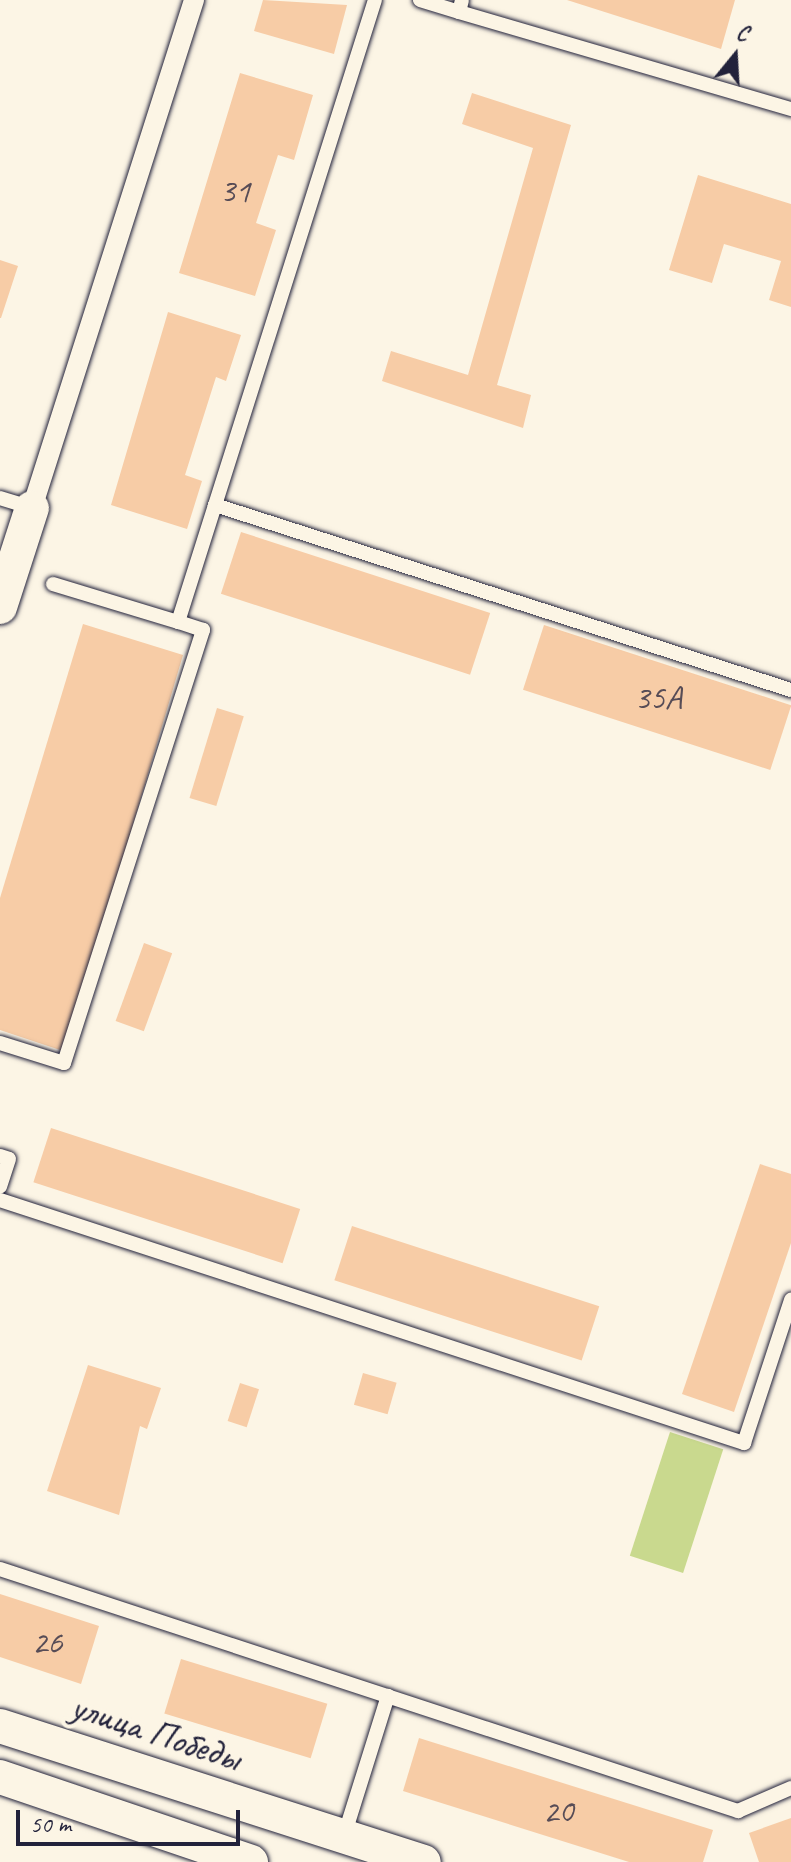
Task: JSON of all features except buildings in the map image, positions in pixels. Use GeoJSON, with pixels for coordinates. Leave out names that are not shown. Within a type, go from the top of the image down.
{"type":"FeatureCollection","features":[{"type":"Feature","properties":{"kind":"street"},"geometry":{"type":"LineString","coordinates":[[0,607],[16,503],[194,0]]}},
{"type":"Feature","properties":{"kind":"street","name":"улица Победы"},"geometry":{"type":"LineString","coordinates":[[0,1726],[424,1862]]}},
{"type":"Feature","properties":{"kind":"street"},"geometry":{"type":"LineString","coordinates":[[0,1777],[251,1862]]}},
{"type":"Feature","properties":{"kind":"lane"},"geometry":{"type":"LineString","coordinates":[[178,622],[375,0]]}},
{"type":"Feature","properties":{"kind":"lane"},"geometry":{"type":"LineString","coordinates":[[420,0],[461,6],[790,105]]}},
{"type":"Feature","properties":{"kind":"lane"},"geometry":{"type":"LineString","coordinates":[[215,505],[791,690]]}},
{"type":"Feature","properties":{"kind":"lane"},"geometry":{"type":"LineString","coordinates":[[0,1043],[64,1063],[203,630],[53,584]]}},
{"type":"Feature","properties":{"kind":"lane"},"geometry":{"type":"LineString","coordinates":[[0,1156],[9,1159],[0,1187]]}},
{"type":"Feature","properties":{"kind":"lane"},"geometry":{"type":"LineString","coordinates":[[0,1200],[744,1443],[791,1300]]}},
{"type":"Feature","properties":{"kind":"lane"},"geometry":{"type":"LineString","coordinates":[[0,1569],[738,1811],[791,1788]]}},
{"type":"Feature","properties":{"kind":"lane"},"geometry":{"type":"LineString","coordinates":[[344,1836],[388,1696]]}},
{"type":"Feature","properties":{"kind":"green space"},"geometry":{"type":"Polygon","coordinates":[[[670,1432],[723,1449],[683,1573],[630,1556],[670,1432]]]}}]}
